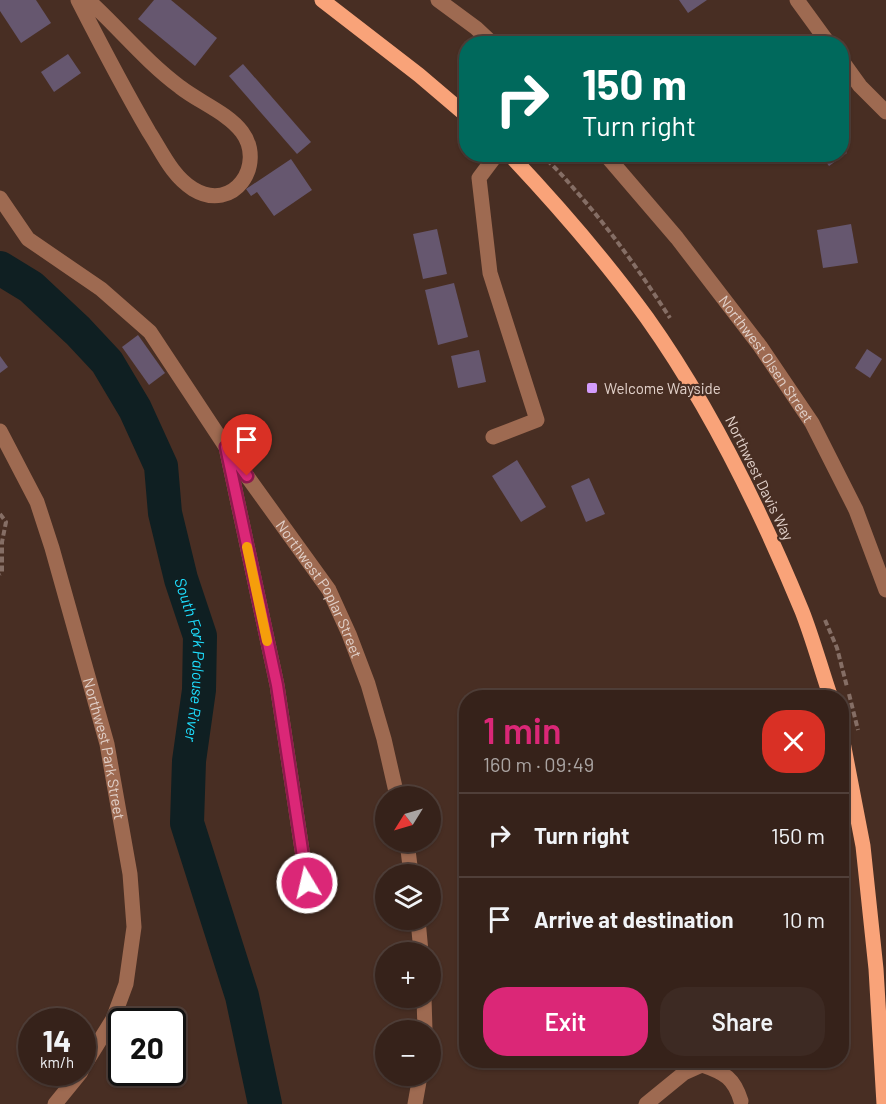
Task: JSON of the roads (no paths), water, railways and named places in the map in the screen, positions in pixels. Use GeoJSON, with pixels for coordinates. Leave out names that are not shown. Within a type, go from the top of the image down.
{"type":"FeatureCollection","features":[{"type":"Feature","properties":{"kind":"main road"},"geometry":{"type":"LineString","coordinates":[[322,0],[459,109]]}},
{"type":"Feature","properties":{"kind":"main road","name":"Northwest Davis Way"},"geometry":{"type":"LineString","coordinates":[[517,162],[614,273],[654,328],[717,428],[760,515],[802,613],[828,690]]}},
{"type":"Feature","properties":{"kind":"main road"},"geometry":{"type":"LineString","coordinates":[[849,773],[863,846],[876,969],[884,1104]]}},
{"type":"Feature","properties":{"kind":"street"},"geometry":{"type":"LineString","coordinates":[[78,0],[126,94],[170,168],[192,188],[207,196],[225,196],[238,188],[248,172],[250,152],[243,133],[228,119],[179,87],[88,0]]}},
{"type":"Feature","properties":{"kind":"street"},"geometry":{"type":"LineString","coordinates":[[438,0],[484,36]]}},
{"type":"Feature","properties":{"kind":"street"},"geometry":{"type":"LineString","coordinates":[[797,0],[823,36]]}},
{"type":"Feature","properties":{"kind":"street"},"geometry":{"type":"LineString","coordinates":[[849,71],[860,86],[886,112]]}},
{"type":"Feature","properties":{"kind":"street"},"geometry":{"type":"LineString","coordinates":[[491,162],[479,178],[490,273],[537,420],[493,437]]}},
{"type":"Feature","properties":{"kind":"street","name":"Northwest Olsen Street"},"geometry":{"type":"LineString","coordinates":[[612,162],[677,238],[747,328],[812,423],[856,510],[886,590]]}},
{"type":"Feature","properties":{"kind":"street","name":"Northwest Poplar Street"},"geometry":{"type":"LineString","coordinates":[[0,198],[28,239],[101,288],[150,332],[226,447],[329,590],[368,684],[395,786]]}},
{"type":"Feature","properties":{"kind":"street","name":"Northwest Park Street"},"geometry":{"type":"LineString","coordinates":[[0,431],[37,502],[52,548],[107,744],[130,874],[134,927],[126,984],[113,1019],[96,1048]]}},
{"type":"Feature","properties":{"kind":"street"},"geometry":{"type":"LineString","coordinates":[[226,447],[277,685],[307,883]]}},
{"type":"Feature","properties":{"kind":"street"},"geometry":{"type":"LineString","coordinates":[[646,1104],[684,1073],[695,1068]]}},
{"type":"Feature","properties":{"kind":"street"},"geometry":{"type":"LineString","coordinates":[[710,1068],[724,1073],[737,1090],[741,1101]]}},
{"type":"Feature","properties":{"kind":"street","name":"Northwest Park Street"},"geometry":{"type":"LineString","coordinates":[[55,1104],[70,1086]]}},
{"type":"Feature","properties":{"kind":"street"},"geometry":{"type":"LineString","coordinates":[[415,1104],[418,1086]]}},
{"type":"Feature","properties":{"kind":"waterway","name":"South Fork Palouse River"},"geometry":{"type":"LineString","coordinates":[[0,268],[31,287],[107,362],[135,409],[161,466],[165,513],[181,579],[200,636],[199,690],[189,761],[187,823],[242,996],[265,1104]]}},
{"type":"Feature","properties":{"kind":"place","name":"Welcome Wayside"},"geometry":{"type":"Point","coordinates":[592,388]}}]}
